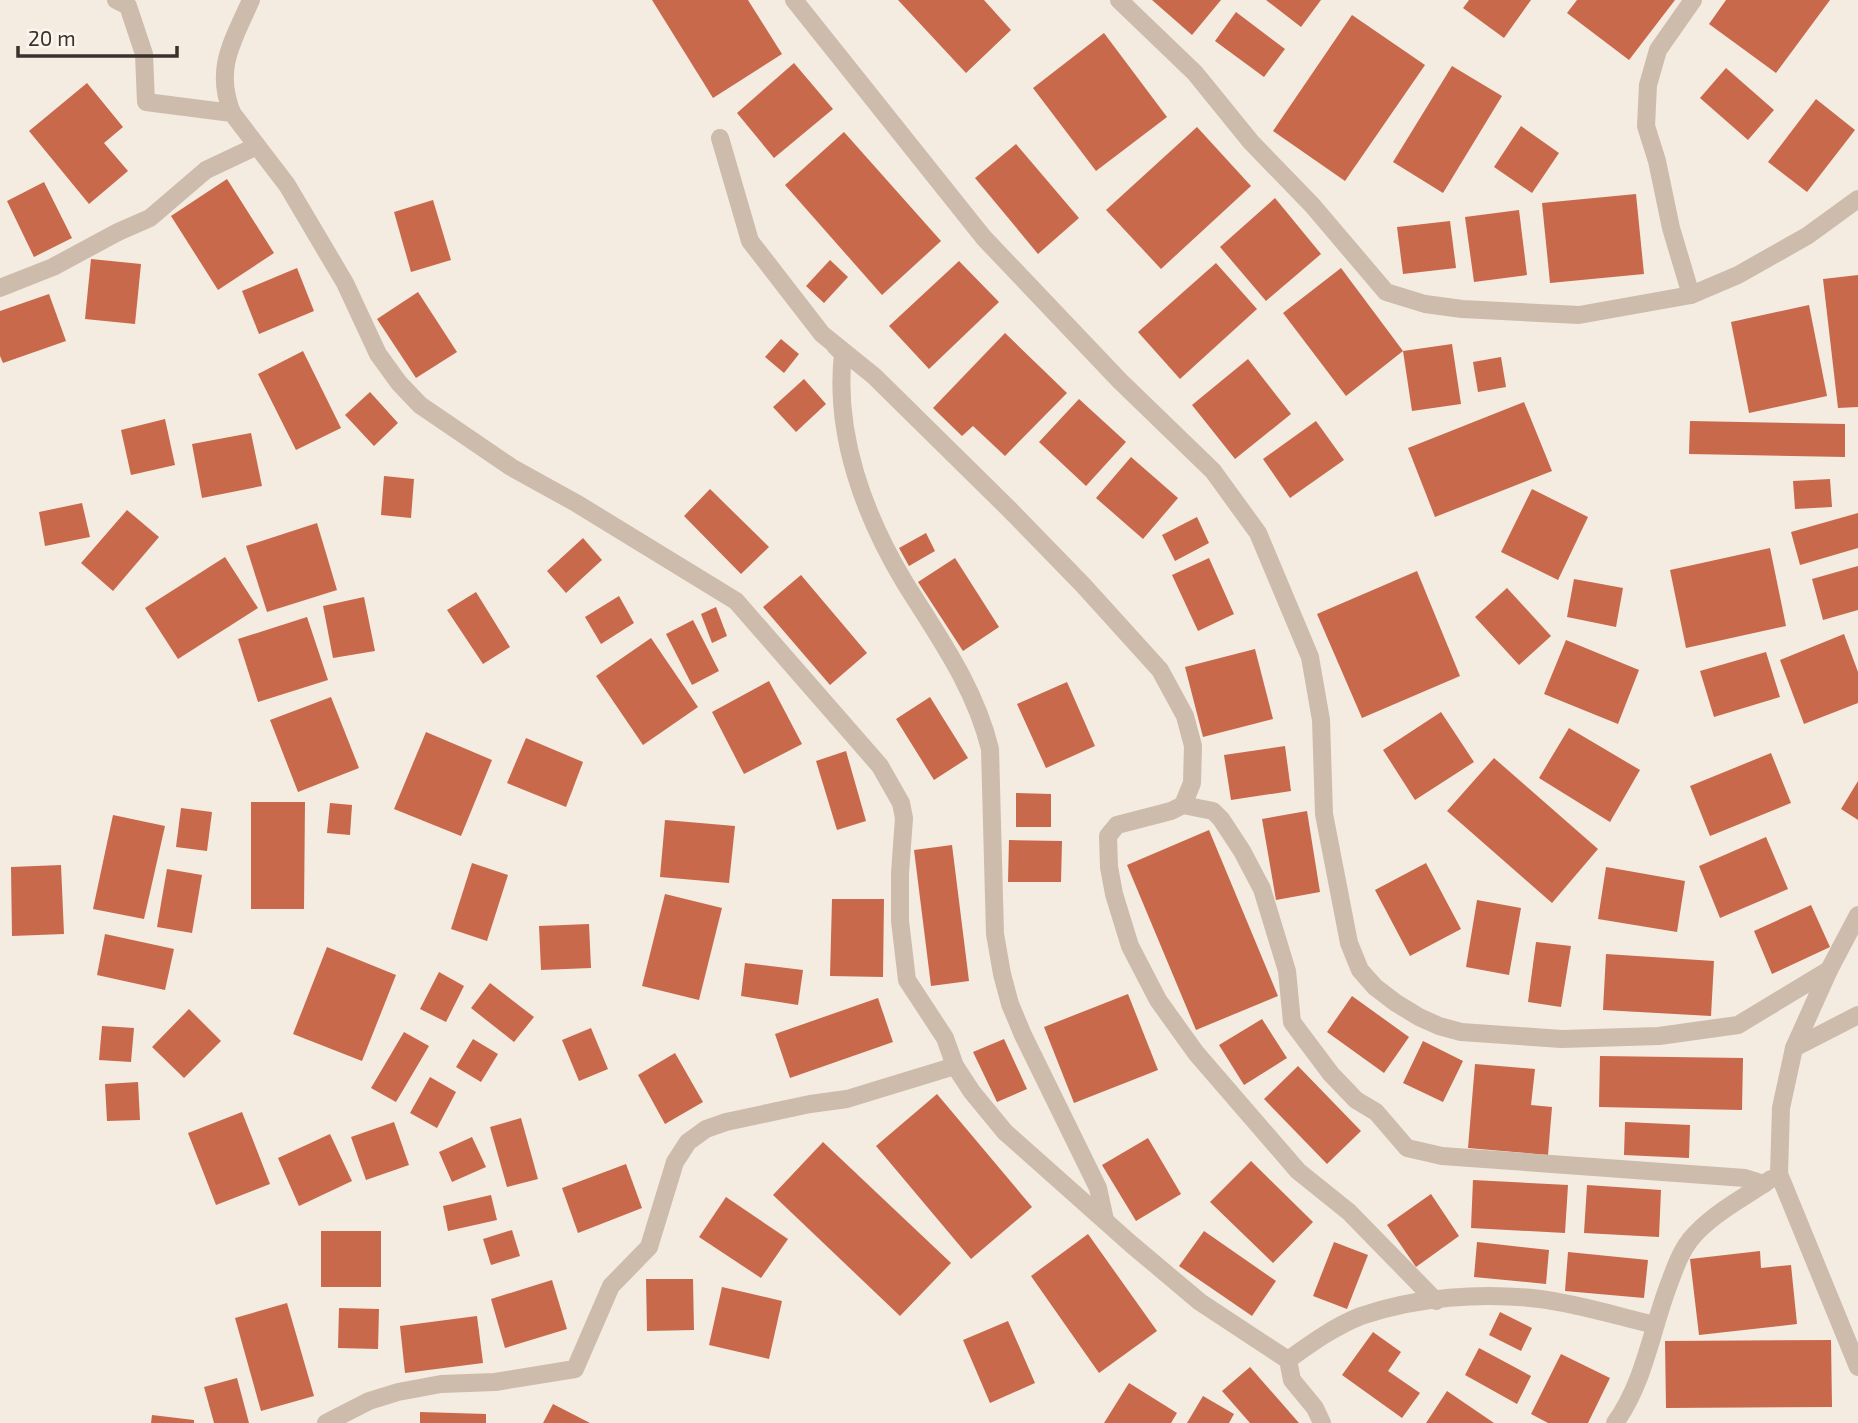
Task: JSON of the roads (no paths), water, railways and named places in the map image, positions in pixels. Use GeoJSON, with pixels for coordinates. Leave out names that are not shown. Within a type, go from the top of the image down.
{"type":"FeatureCollection","features":[{"type":"Feature","properties":{"kind":"street"},"geometry":{"type":"LineString","coordinates":[[116,0],[128,6],[144,54],[146,102],[232,113]]}},
{"type":"Feature","properties":{"kind":"street"},"geometry":{"type":"LineString","coordinates":[[251,0],[225,66],[223,88],[232,113],[288,185],[345,283],[378,354],[398,383],[420,405],[511,467],[576,503],[736,601],[880,766],[901,803],[904,818],[900,920],[907,980],[945,1038],[955,1066],[972,1092],[1006,1132],[1200,1302],[1288,1360],[1292,1380],[1315,1408],[1322,1423]]}},
{"type":"Feature","properties":{"kind":"street"},"geometry":{"type":"LineString","coordinates":[[794,0],[984,238],[1120,381],[1213,471],[1258,533],[1310,657],[1321,720],[1324,814],[1349,943],[1360,970],[1375,987],[1419,1017],[1461,1032],[1562,1040],[1618,1038],[1659,1036],[1738,1025],[1829,970]]}},
{"type":"Feature","properties":{"kind":"street"},"geometry":{"type":"LineString","coordinates":[[1119,0],[1195,73],[1251,142],[1312,205],[1386,292],[1425,304],[1579,315],[1691,295],[1738,275],[1796,242],[1858,199]]}},
{"type":"Feature","properties":{"kind":"street"},"geometry":{"type":"LineString","coordinates":[[1691,295],[1646,126],[1648,85],[1658,50],[1693,0]]}},
{"type":"Feature","properties":{"kind":"street"},"geometry":{"type":"LineString","coordinates":[[720,138],[750,241],[822,334],[843,354],[841,399],[862,498],[884,547],[953,659],[984,725],[990,749],[992,881],[995,934],[1002,974],[1010,1004],[1023,1035],[1098,1188],[1105,1220]]}},
{"type":"Feature","properties":{"kind":"street"},"geometry":{"type":"LineString","coordinates":[[0,288],[53,267],[150,218],[206,170],[257,146]]}},
{"type":"Feature","properties":{"kind":"street"},"geometry":{"type":"LineString","coordinates":[[822,334],[874,376],[1000,500],[1083,585],[1160,670],[1185,716],[1193,746],[1192,783],[1184,805]]}},
{"type":"Feature","properties":{"kind":"street"},"geometry":{"type":"LineString","coordinates":[[1436,1301],[1349,1212],[1298,1171],[1196,1053],[1158,1000],[1130,946],[1114,894],[1109,867],[1108,836],[1117,825],[1184,805],[1213,811],[1221,819],[1242,850],[1262,889],[1287,971],[1292,1022],[1331,1074],[1356,1100],[1376,1112],[1407,1148],[1442,1156],[1771,1179]]}},
{"type":"Feature","properties":{"kind":"street"},"geometry":{"type":"LineString","coordinates":[[1858,915],[1829,970],[1794,1048],[1781,1108],[1771,1179],[1858,1367]]}},
{"type":"Feature","properties":{"kind":"street"},"geometry":{"type":"LineString","coordinates":[[1794,1048],[1858,1016]]}},
{"type":"Feature","properties":{"kind":"street"},"geometry":{"type":"LineString","coordinates":[[326,1423],[369,1401],[398,1392],[441,1384],[495,1382],[575,1369],[611,1286],[649,1247],[675,1162],[688,1142],[706,1129],[726,1122],[810,1104],[848,1099],[955,1066]]}},
{"type":"Feature","properties":{"kind":"street"},"geometry":{"type":"LineString","coordinates":[[1615,1423],[1638,1384],[1680,1254],[1688,1242],[1716,1216],[1771,1179]]}},
{"type":"Feature","properties":{"kind":"street"},"geometry":{"type":"LineString","coordinates":[[1288,1360],[1342,1325],[1360,1317],[1392,1308],[1436,1301],[1515,1296],[1542,1299],[1655,1325]]}}]}
